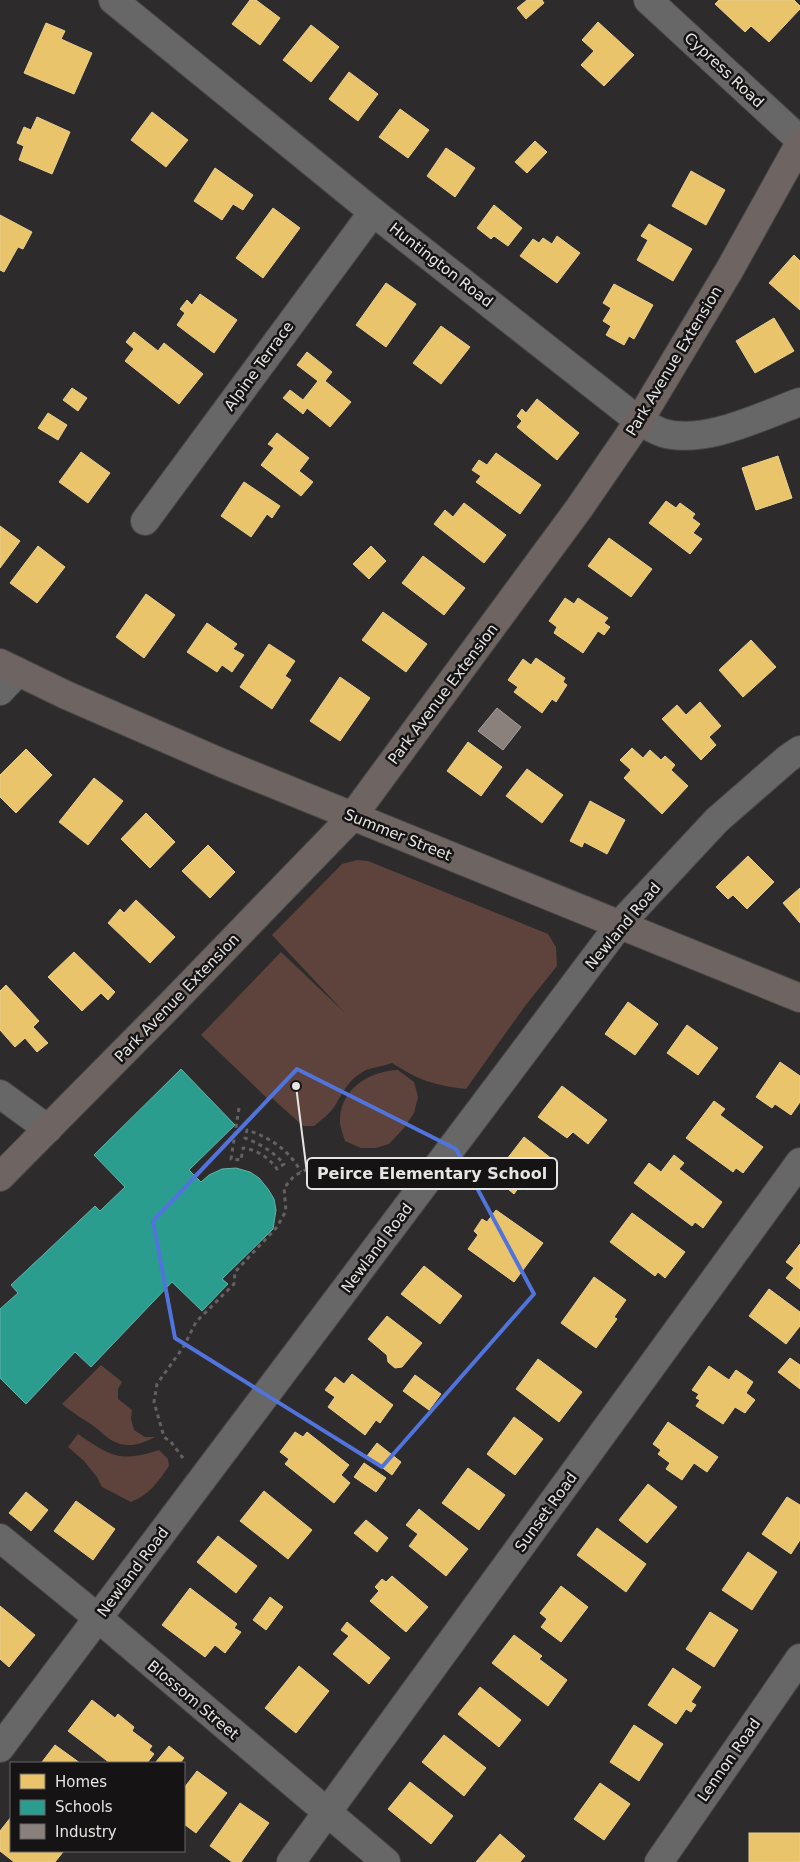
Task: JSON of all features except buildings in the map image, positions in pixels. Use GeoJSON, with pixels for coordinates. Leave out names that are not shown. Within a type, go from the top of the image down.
{"type":"FeatureCollection","features":[{"type":"Feature","properties":{"kind":"main road","name":"Park Avenue Extension"},"geometry":{"type":"LineString","coordinates":[[0,1178],[352,817],[580,507],[638,421],[730,269],[800,142]]}},
{"type":"Feature","properties":{"kind":"main road","name":"Summer Street"},"geometry":{"type":"LineString","coordinates":[[6,675],[800,998]]}},
{"type":"Feature","properties":{"kind":"street","name":"Huntington Road"},"geometry":{"type":"LineString","coordinates":[[113,0],[373,212],[638,421],[663,433],[691,436],[716,431],[800,402]]}},
{"type":"Feature","properties":{"kind":"street","name":"Cypress Road"},"geometry":{"type":"LineString","coordinates":[[648,0],[800,142]]}},
{"type":"Feature","properties":{"kind":"street","name":"Alpine Terrace"},"geometry":{"type":"LineString","coordinates":[[145,521],[373,212]]}},
{"type":"Feature","properties":{"kind":"street","name":"Newland Road"},"geometry":{"type":"LineString","coordinates":[[0,1748],[620,924],[717,820],[787,759],[800,750]]}},
{"type":"Feature","properties":{"kind":"street"},"geometry":{"type":"LineString","coordinates":[[0,1094],[48,1129]]}},
{"type":"Feature","properties":{"kind":"street","name":"Sunset Road"},"geometry":{"type":"LineString","coordinates":[[292,1862],[800,1162]]}},
{"type":"Feature","properties":{"kind":"street","name":"Blossom Street"},"geometry":{"type":"LineString","coordinates":[[0,1538],[98,1618],[386,1862]]}},
{"type":"Feature","properties":{"kind":"street","name":"Lennon Road"},"geometry":{"type":"LineString","coordinates":[[659,1862],[800,1658]]}},
{"type":"Feature","properties":{"kind":"path"},"geometry":{"type":"LineString","coordinates":[[239,1108],[231,1159],[241,1160],[243,1148],[257,1152],[267,1158],[277,1170],[284,1164],[269,1150],[245,1138],[247,1130],[267,1138],[281,1148],[296,1162],[302,1172]]}},
{"type":"Feature","properties":{"kind":"path"},"geometry":{"type":"LineString","coordinates":[[184,1461],[171,1442],[164,1437],[154,1402],[157,1384],[184,1346],[196,1322],[234,1284],[236,1272],[277,1226],[286,1211],[284,1188],[294,1176],[313,1166],[344,1164],[366,1168],[396,1190]]}},
{"type":"Feature","properties":{"kind":"highlighted area"},"geometry":{"type":"Polygon","coordinates":[[[297,1069],[456,1149],[534,1294],[382,1467],[175,1338],[153,1221],[297,1069]]]}},
{"type":"Feature","properties":{"kind":"shaded area"},"geometry":{"type":"Polygon","coordinates":[[[357,860],[368,861],[548,934],[556,947],[557,966],[525,1006],[466,1089],[427,1081],[392,1063],[360,1073],[348,1085],[326,1116],[314,1126],[303,1126],[272,1098],[269,1100],[201,1035],[281,952],[344,1012],[272,935],[342,864],[357,860]]]}},
{"type":"Feature","properties":{"kind":"shaded area"},"geometry":{"type":"Polygon","coordinates":[[[398,1070],[414,1082],[418,1097],[414,1113],[404,1128],[389,1144],[376,1148],[361,1148],[345,1141],[340,1118],[342,1107],[352,1089],[368,1077],[398,1070]]]}},
{"type":"Feature","properties":{"kind":"shaded area"},"geometry":{"type":"Polygon","coordinates":[[[101,1365],[122,1382],[118,1389],[118,1399],[132,1410],[131,1419],[134,1430],[145,1437],[155,1437],[134,1445],[124,1445],[108,1438],[62,1404],[101,1365]]]}},
{"type":"Feature","properties":{"kind":"shaded area"},"geometry":{"type":"Polygon","coordinates":[[[78,1434],[99,1448],[116,1455],[134,1456],[159,1450],[168,1459],[169,1466],[148,1492],[131,1502],[102,1487],[97,1477],[84,1461],[68,1447],[78,1434]]]}},
{"type":"Feature","properties":{"kind":"place","name":"Peirce Elementary School"},"geometry":{"type":"Point","coordinates":[296,1086]}}]}
